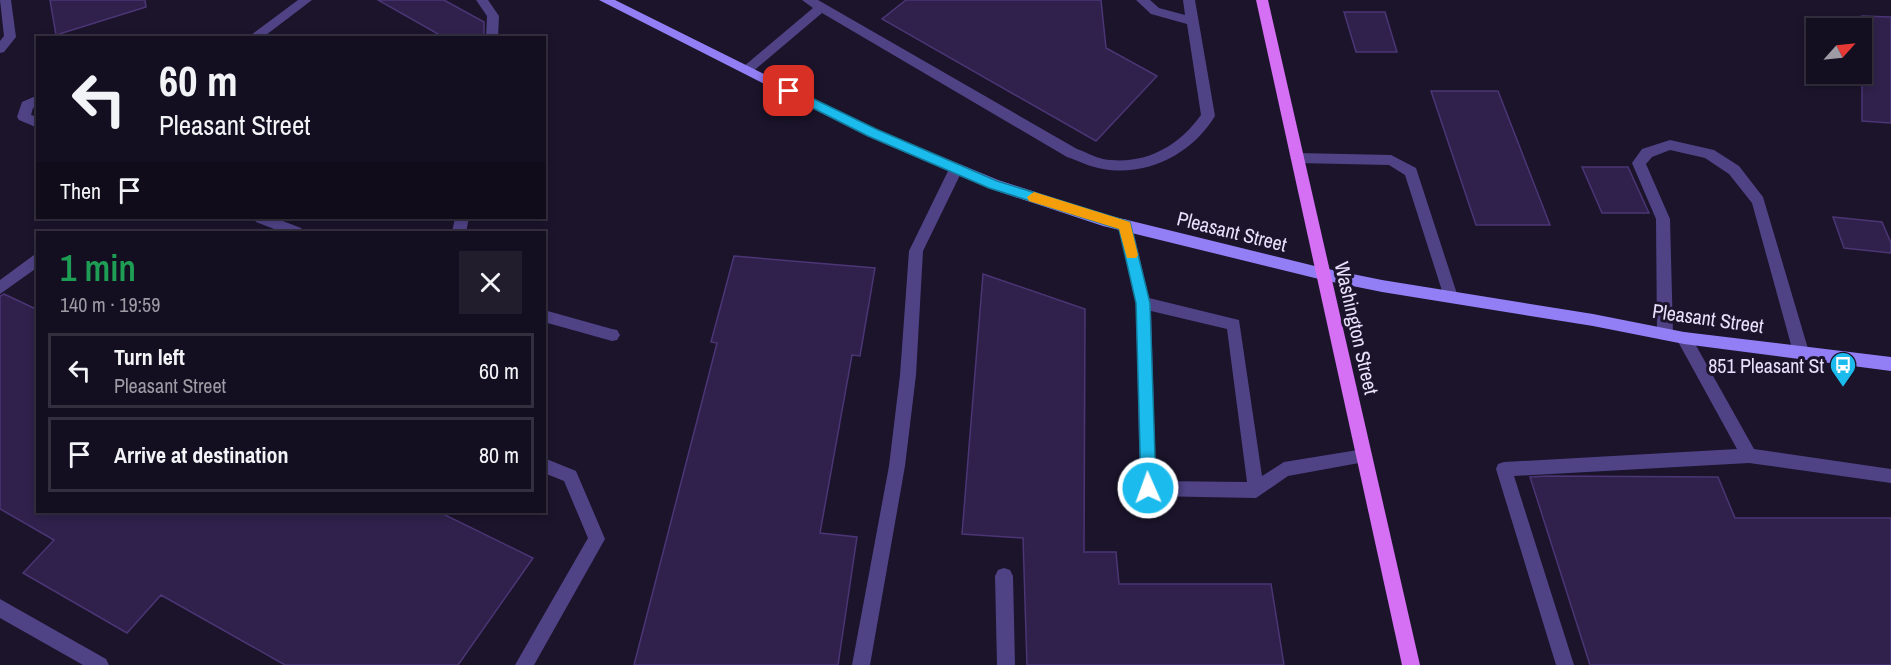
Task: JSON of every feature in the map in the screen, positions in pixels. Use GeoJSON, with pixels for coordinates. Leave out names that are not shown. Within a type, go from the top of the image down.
{"type":"FeatureCollection","features":[{"type":"Feature","properties":{"kind":"main road","name":"Pleasant Street"},"geometry":{"type":"LineString","coordinates":[[605,0],[872,133],[993,184],[1125,225],[1323,274],[1684,338],[1891,364]]}},
{"type":"Feature","properties":{"kind":"main road","name":"Washington Street"},"geometry":{"type":"LineString","coordinates":[[1262,0],[1411,665]]}},
{"type":"Feature","properties":{"kind":"lane"},"geometry":{"type":"LineString","coordinates":[[0,49],[10,38],[5,0]]}},
{"type":"Feature","properties":{"kind":"lane"},"geometry":{"type":"LineString","coordinates":[[257,36],[306,0]]}},
{"type":"Feature","properties":{"kind":"lane"},"geometry":{"type":"LineString","coordinates":[[482,0],[493,16],[492,36]]}},
{"type":"Feature","properties":{"kind":"lane"},"geometry":{"type":"LineString","coordinates":[[808,0],[1072,153],[1103,164],[1136,165],[1168,156],[1185,143],[1208,116],[1189,0]]}},
{"type":"Feature","properties":{"kind":"lane"},"geometry":{"type":"LineString","coordinates":[[1142,0],[1155,11],[1193,21]]}},
{"type":"Feature","properties":{"kind":"lane"},"geometry":{"type":"LineString","coordinates":[[747,70],[821,8]]}},
{"type":"Feature","properties":{"kind":"lane"},"geometry":{"type":"LineString","coordinates":[[36,101],[27,105],[24,117],[36,122]]}},
{"type":"Feature","properties":{"kind":"lane"},"geometry":{"type":"LineString","coordinates":[[1665,334],[1663,219],[1639,163],[1647,153],[1670,145],[1710,154],[1734,170],[1758,201],[1801,351]]}},
{"type":"Feature","properties":{"kind":"lane"},"geometry":{"type":"LineString","coordinates":[[1297,158],[1391,160],[1411,172],[1451,297]]}},
{"type":"Feature","properties":{"kind":"lane"},"geometry":{"type":"LineString","coordinates":[[861,665],[897,466],[908,375],[916,251],[956,169]]}},
{"type":"Feature","properties":{"kind":"lane"},"geometry":{"type":"LineString","coordinates":[[264,219],[294,231]]}},
{"type":"Feature","properties":{"kind":"lane"},"geometry":{"type":"LineString","coordinates":[[1125,225],[1143,303],[1148,488],[1256,490],[1284,469],[1364,456]]}},
{"type":"Feature","properties":{"kind":"lane"},"geometry":{"type":"LineString","coordinates":[[0,288],[36,260]]}},
{"type":"Feature","properties":{"kind":"lane"},"geometry":{"type":"LineString","coordinates":[[1143,303],[1234,324],[1256,490]]}},
{"type":"Feature","properties":{"kind":"lane"},"geometry":{"type":"LineString","coordinates":[[546,317],[612,335]]}},
{"type":"Feature","properties":{"kind":"lane"},"geometry":{"type":"LineString","coordinates":[[1684,338],[1749,456]]}},
{"type":"Feature","properties":{"kind":"lane"},"geometry":{"type":"LineString","coordinates":[[1565,665],[1504,469],[1749,456],[1891,476]]}},
{"type":"Feature","properties":{"kind":"lane"},"geometry":{"type":"LineString","coordinates":[[524,665],[597,539],[570,476],[546,466]]}},
{"type":"Feature","properties":{"kind":"lane"},"geometry":{"type":"LineString","coordinates":[[1004,576],[1006,665]]}},
{"type":"Feature","properties":{"kind":"lane"},"geometry":{"type":"LineString","coordinates":[[0,608],[100,665]]}},
{"type":"Feature","properties":{"kind":"building"},"geometry":{"type":"Polygon","coordinates":[[[50,0],[145,0],[146,7],[56,35],[50,0]]]}},
{"type":"Feature","properties":{"kind":"building"},"geometry":{"type":"Polygon","coordinates":[[[378,0],[444,0],[484,22],[484,36],[441,36],[378,0]]]}},
{"type":"Feature","properties":{"kind":"building"},"geometry":{"type":"Polygon","coordinates":[[[906,0],[1101,0],[1106,48],[1157,76],[1096,141],[882,19],[906,0]]]}},
{"type":"Feature","properties":{"kind":"building"},"geometry":{"type":"Polygon","coordinates":[[[1344,12],[1385,12],[1397,52],[1356,52],[1344,12]]]}},
{"type":"Feature","properties":{"kind":"building"},"geometry":{"type":"Polygon","coordinates":[[[1862,16],[1891,17],[1891,123],[1862,121],[1862,84],[1872,84],[1872,18],[1862,18],[1862,16]]]}},
{"type":"Feature","properties":{"kind":"building"},"geometry":{"type":"Polygon","coordinates":[[[1431,91],[1498,91],[1550,225],[1476,225],[1431,91]]]}},
{"type":"Feature","properties":{"kind":"building"},"geometry":{"type":"Polygon","coordinates":[[[1582,167],[1628,167],[1649,213],[1602,213],[1582,167]]]}},
{"type":"Feature","properties":{"kind":"building"},"geometry":{"type":"Polygon","coordinates":[[[1833,217],[1882,222],[1891,243],[1891,253],[1844,248],[1833,217]]]}},
{"type":"Feature","properties":{"kind":"building"},"geometry":{"type":"Polygon","coordinates":[[[734,256],[875,268],[860,356],[852,355],[820,533],[857,537],[838,665],[634,665],[717,343],[711,342],[734,256]]]}},
{"type":"Feature","properties":{"kind":"building"},"geometry":{"type":"Polygon","coordinates":[[[983,274],[1085,309],[1084,552],[1116,552],[1119,584],[1271,584],[1284,665],[1027,665],[1023,538],[962,534],[983,274]]]}},
{"type":"Feature","properties":{"kind":"building"},"geometry":{"type":"Polygon","coordinates":[[[4,294],[36,309],[36,513],[441,513],[533,558],[458,665],[285,665],[161,595],[127,633],[23,573],[54,540],[0,509],[0,296],[4,294]]]}},
{"type":"Feature","properties":{"kind":"building"},"geometry":{"type":"Polygon","coordinates":[[[1530,477],[1718,477],[1735,518],[1891,518],[1891,665],[1590,665],[1530,477]]]}},
{"type":"Feature","properties":{"kind":"slow traffic"},"geometry":{"type":"LineString","coordinates":[[1034,197],[1125,225],[1132,255]]}},
{"type":"Feature","properties":{"kind":"place","name":"851 Pleasant St"},"geometry":{"type":"Point","coordinates":[1843,388]}},
{"type":"Feature","properties":{"kind":"route"},"geometry":{"type":"LineString","coordinates":[[789,91],[872,133],[942,164],[993,184],[1125,225],[1143,303],[1148,488]]}}]}
